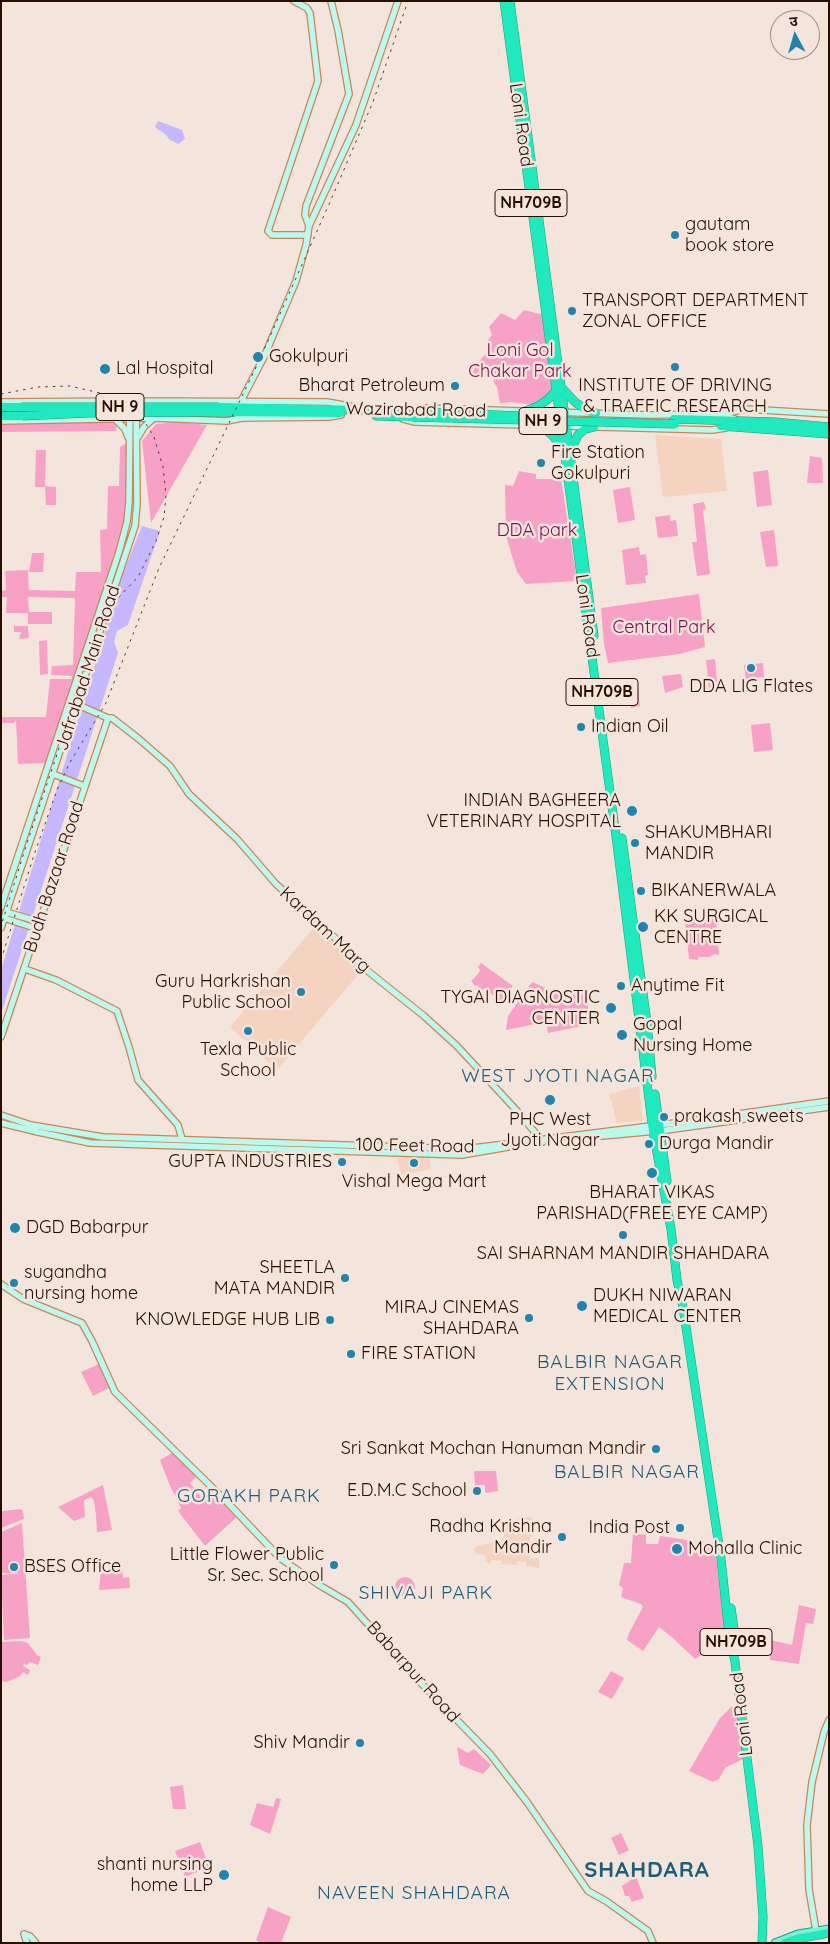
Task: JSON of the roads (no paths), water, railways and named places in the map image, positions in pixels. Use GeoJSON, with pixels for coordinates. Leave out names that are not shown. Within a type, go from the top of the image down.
{"type":"FeatureCollection","features":[{"type":"Feature","properties":{"kind":"highway","name":"Loni Road"},"geometry":{"type":"LineString","coordinates":[[504,1],[559,389]]}},
{"type":"Feature","properties":{"kind":"highway","name":"Loni Road"},"geometry":{"type":"LineString","coordinates":[[510,1],[562,412],[647,1023],[657,1127],[721,1559],[728,1624],[736,1662],[758,1846],[763,1917],[762,1943]]}},
{"type":"Feature","properties":{"kind":"highway"},"geometry":{"type":"LineString","coordinates":[[526,411],[538,406],[559,389],[588,411],[596,413]]}},
{"type":"Feature","properties":{"kind":"highway","name":"Wazirabad Road"},"geometry":{"type":"LineString","coordinates":[[1,407],[331,411],[392,417]]}},
{"type":"Feature","properties":{"kind":"highway","name":"Wazirabad Road"},"geometry":{"type":"LineString","coordinates":[[1,416],[97,413],[331,411],[379,411],[412,414]]}},
{"type":"Feature","properties":{"kind":"highway","name":"NH 9"},"geometry":{"type":"LineString","coordinates":[[426,412],[575,418],[719,420]]}},
{"type":"Feature","properties":{"kind":"highway","name":"NH 9"},"geometry":{"type":"LineString","coordinates":[[392,417],[412,414],[719,420],[743,423]]}},
{"type":"Feature","properties":{"kind":"highway","name":"Wazirabad Road"},"geometry":{"type":"LineString","coordinates":[[743,423],[789,423],[829,427]]}},
{"type":"Feature","properties":{"kind":"highway","name":"Wazirabad Road"},"geometry":{"type":"LineString","coordinates":[[743,423],[829,434]]}},
{"type":"Feature","properties":{"kind":"highway"},"geometry":{"type":"LineString","coordinates":[[536,425],[552,435],[568,453],[578,435],[585,429],[594,427]]}},
{"type":"Feature","properties":{"kind":"highway","name":"Loni Road"},"geometry":{"type":"LineString","coordinates":[[682,1293],[740,1668],[761,1845],[768,1943]]}},
{"type":"Feature","properties":{"kind":"highway"},"geometry":{"type":"LineString","coordinates":[[786,1943],[796,1938],[829,1931]]}},
{"type":"Feature","properties":{"kind":"highway"},"geometry":{"type":"LineString","coordinates":[[801,1943],[829,1938]]}},
{"type":"Feature","properties":{"kind":"main road","name":"NH 9"},"geometry":{"type":"LineString","coordinates":[[412,414],[426,412]]}},
{"type":"Feature","properties":{"kind":"main road"},"geometry":{"type":"LineString","coordinates":[[775,1943],[798,1934],[829,1931]]}},
{"type":"Feature","properties":{"kind":"street"},"geometry":{"type":"LineString","coordinates":[[294,1],[308,8],[310,13],[318,81],[269,229],[270,234],[286,236],[304,235]]}},
{"type":"Feature","properties":{"kind":"street"},"geometry":{"type":"LineString","coordinates":[[309,226],[305,216],[306,206],[349,94],[331,1]]}},
{"type":"Feature","properties":{"kind":"street"},"geometry":{"type":"LineString","coordinates":[[240,403],[264,357],[296,281],[304,235],[356,125],[398,1]]}},
{"type":"Feature","properties":{"kind":"street","name":"Jafrabad Main Road"},"geometry":{"type":"LineString","coordinates":[[1,928],[134,526],[136,445],[133,401]]}},
{"type":"Feature","properties":{"kind":"street"},"geometry":{"type":"LineString","coordinates":[[1,402],[327,402],[379,411]]}},
{"type":"Feature","properties":{"kind":"street"},"geometry":{"type":"LineString","coordinates":[[62,420],[59,411],[63,402]]}},
{"type":"Feature","properties":{"kind":"street","name":"Wazirabad Road"},"geometry":{"type":"LineString","coordinates":[[412,414],[425,408],[596,413],[719,420],[741,409],[829,414]]}},
{"type":"Feature","properties":{"kind":"street"},"geometry":{"type":"LineString","coordinates":[[741,409],[743,423]]}},
{"type":"Feature","properties":{"kind":"street"},"geometry":{"type":"LineString","coordinates":[[789,423],[790,411]]}},
{"type":"Feature","properties":{"kind":"street"},"geometry":{"type":"LineString","coordinates":[[536,425],[546,419],[544,414],[538,412]]}},
{"type":"Feature","properties":{"kind":"street"},"geometry":{"type":"LineString","coordinates":[[1,421],[154,418],[220,421],[242,418],[329,417],[345,413]]}},
{"type":"Feature","properties":{"kind":"street","name":"Wazirabad Road"},"geometry":{"type":"LineString","coordinates":[[392,417],[415,422],[712,430],[743,423]]}},
{"type":"Feature","properties":{"kind":"street"},"geometry":{"type":"LineString","coordinates":[[136,445],[140,432],[154,418]]}},
{"type":"Feature","properties":{"kind":"street"},"geometry":{"type":"LineString","coordinates":[[115,419],[126,430],[130,444]]}},
{"type":"Feature","properties":{"kind":"street","name":"Jafrabad Main Road"},"geometry":{"type":"LineString","coordinates":[[1,907],[120,552],[127,522],[130,444],[134,419]]}},
{"type":"Feature","properties":{"kind":"street","name":"Kardam Marg"},"geometry":{"type":"LineString","coordinates":[[76,704],[113,719],[170,766],[189,794],[237,839],[276,884],[369,972],[424,1016],[457,1046],[518,1112],[541,1141]]}},
{"type":"Feature","properties":{"kind":"street","name":"Budh Bazaar Road"},"geometry":{"type":"LineString","coordinates":[[1,1037],[84,786],[109,718]]}},
{"type":"Feature","properties":{"kind":"street"},"geometry":{"type":"LineString","coordinates":[[53,774],[84,786]]}},
{"type":"Feature","properties":{"kind":"street"},"geometry":{"type":"LineString","coordinates":[[5,915],[39,926]]}},
{"type":"Feature","properties":{"kind":"street"},"geometry":{"type":"LineString","coordinates":[[25,969],[56,980],[117,1011],[138,1080],[178,1124],[182,1139]]}},
{"type":"Feature","properties":{"kind":"street","name":"100 Feet Road"},"geometry":{"type":"LineString","coordinates":[[764,1113],[829,1101]]}},
{"type":"Feature","properties":{"kind":"street","name":"100 Feet Road"},"geometry":{"type":"LineString","coordinates":[[1,1122],[90,1143],[465,1149],[829,1107]]}},
{"type":"Feature","properties":{"kind":"street","name":"100 Feet Road"},"geometry":{"type":"LineString","coordinates":[[1,1115],[32,1125],[103,1137],[182,1139],[314,1147]]}},
{"type":"Feature","properties":{"kind":"street","name":"Babarpur Road"},"geometry":{"type":"LineString","coordinates":[[1,1284],[23,1299],[82,1323],[115,1392],[228,1502],[280,1558],[348,1602],[386,1641],[419,1681],[490,1754],[527,1802],[588,1891],[606,1901],[648,1931],[653,1943]]}},
{"type":"Feature","properties":{"kind":"street"},"geometry":{"type":"LineString","coordinates":[[816,1931],[809,1889],[807,1825],[812,1782],[824,1732],[829,1720]]}},
{"type":"Feature","properties":{"kind":"street","name":"Babarpur Road"},"geometry":{"type":"LineString","coordinates":[[636,1922],[650,1928],[657,1943]]}},
{"type":"Feature","properties":{"kind":"street"},"geometry":{"type":"LineString","coordinates":[[27,1943],[24,1934],[30,1936],[36,1943]]}},
{"type":"Feature","properties":{"kind":"railway"},"geometry":{"type":"LineString","coordinates":[[1,960],[34,855],[57,790],[69,764],[106,703],[159,568],[259,361],[330,202],[373,102],[408,1]]}},
{"type":"Feature","properties":{"kind":"railway"},"geometry":{"type":"LineString","coordinates":[[1,394],[38,387],[70,386],[104,394],[122,402],[143,419],[154,437],[163,467],[166,495],[164,517],[156,541],[138,577],[117,599],[97,636],[1,926]]}},
{"type":"Feature","properties":{"kind":"place","name":"gautam book store"},"geometry":{"type":"Point","coordinates":[675,235]}},
{"type":"Feature","properties":{"kind":"place","name":"TRANSPORT DEPARTMENT ZONAL OFFICE"},"geometry":{"type":"Point","coordinates":[572,311]}},
{"type":"Feature","properties":{"kind":"place","name":"Gokulpuri"},"geometry":{"type":"Point","coordinates":[258,357]}},
{"type":"Feature","properties":{"kind":"place","name":"INSTITUTE OF DRIVING & TRAFFIC RESEARCH"},"geometry":{"type":"Point","coordinates":[675,367]}},
{"type":"Feature","properties":{"kind":"place","name":"Lal Hospital"},"geometry":{"type":"Point","coordinates":[105,369]}},
{"type":"Feature","properties":{"kind":"place","name":"Bharat Petroleum"},"geometry":{"type":"Point","coordinates":[455,386]}},
{"type":"Feature","properties":{"kind":"place","name":"Fire Station Gokulpuri"},"geometry":{"type":"Point","coordinates":[541,463]}},
{"type":"Feature","properties":{"kind":"place","name":"DDA LIG Flates"},"geometry":{"type":"Point","coordinates":[751,668]}},
{"type":"Feature","properties":{"kind":"place","name":"Indian Oil"},"geometry":{"type":"Point","coordinates":[581,727]}},
{"type":"Feature","properties":{"kind":"place","name":"INDIAN BAGHEERA VETERINARY HOSPITAL"},"geometry":{"type":"Point","coordinates":[632,811]}},
{"type":"Feature","properties":{"kind":"place","name":"SHAKUMBHARI MANDIR"},"geometry":{"type":"Point","coordinates":[635,843]}},
{"type":"Feature","properties":{"kind":"place","name":"BIKANERWALA"},"geometry":{"type":"Point","coordinates":[641,891]}},
{"type":"Feature","properties":{"kind":"place","name":"KK SURGICAL CENTRE"},"geometry":{"type":"Point","coordinates":[643,927]}},
{"type":"Feature","properties":{"kind":"place","name":"Anytime Fit"},"geometry":{"type":"Point","coordinates":[621,986]}},
{"type":"Feature","properties":{"kind":"place","name":"Guru Harkrishan Public School"},"geometry":{"type":"Point","coordinates":[301,992]}},
{"type":"Feature","properties":{"kind":"place","name":"TYGAI DIAGNOSTIC CENTER"},"geometry":{"type":"Point","coordinates":[611,1008]}},
{"type":"Feature","properties":{"kind":"place","name":"Texla Public School"},"geometry":{"type":"Point","coordinates":[248,1031]}},
{"type":"Feature","properties":{"kind":"place","name":"Gopal Nursing Home"},"geometry":{"type":"Point","coordinates":[622,1035]}},
{"type":"Feature","properties":{"kind":"place","name":"PHC West Jyoti Nagar"},"geometry":{"type":"Point","coordinates":[550,1100]}},
{"type":"Feature","properties":{"kind":"place","name":"prakash sweets"},"geometry":{"type":"Point","coordinates":[664,1117]}},
{"type":"Feature","properties":{"kind":"place","name":"Durga Mandir"},"geometry":{"type":"Point","coordinates":[649,1144]}},
{"type":"Feature","properties":{"kind":"place","name":"GUPTA INDUSTRIES"},"geometry":{"type":"Point","coordinates":[342,1162]}},
{"type":"Feature","properties":{"kind":"place","name":"Vishal Mega Mart"},"geometry":{"type":"Point","coordinates":[414,1163]}},
{"type":"Feature","properties":{"kind":"place","name":"BHARAT VIKAS PARISHAD(FREE EYE CAMP)"},"geometry":{"type":"Point","coordinates":[652,1173]}},
{"type":"Feature","properties":{"kind":"place","name":"DGD Babarpur"},"geometry":{"type":"Point","coordinates":[15,1228]}},
{"type":"Feature","properties":{"kind":"place","name":"SAI SHARNAM MANDIR SHAHDARA"},"geometry":{"type":"Point","coordinates":[623,1235]}},
{"type":"Feature","properties":{"kind":"place","name":"SHEETLA MATA MANDIR"},"geometry":{"type":"Point","coordinates":[345,1278]}},
{"type":"Feature","properties":{"kind":"place","name":"sugandha nursing home"},"geometry":{"type":"Point","coordinates":[14,1283]}},
{"type":"Feature","properties":{"kind":"place","name":"DUKH NIWARAN MEDICAL CENTER"},"geometry":{"type":"Point","coordinates":[582,1306]}},
{"type":"Feature","properties":{"kind":"place","name":"MIRAJ CINEMAS SHAHDARA"},"geometry":{"type":"Point","coordinates":[529,1318]}},
{"type":"Feature","properties":{"kind":"place","name":"KNOWLEDGE HUB LIB"},"geometry":{"type":"Point","coordinates":[330,1320]}},
{"type":"Feature","properties":{"kind":"place","name":"FIRE STATION"},"geometry":{"type":"Point","coordinates":[351,1354]}},
{"type":"Feature","properties":{"kind":"place","name":"Sri Sankat Mochan Hanuman Mandir"},"geometry":{"type":"Point","coordinates":[656,1449]}},
{"type":"Feature","properties":{"kind":"place","name":"E.D.M.C School"},"geometry":{"type":"Point","coordinates":[477,1491]}},
{"type":"Feature","properties":{"kind":"place","name":"India Post"},"geometry":{"type":"Point","coordinates":[680,1528]}},
{"type":"Feature","properties":{"kind":"place","name":"Radha Krishna Mandir"},"geometry":{"type":"Point","coordinates":[562,1537]}},
{"type":"Feature","properties":{"kind":"place","name":"Mohalla Clinic"},"geometry":{"type":"Point","coordinates":[677,1549]}},
{"type":"Feature","properties":{"kind":"place","name":"Little Flower Public Sr. Sec. School"},"geometry":{"type":"Point","coordinates":[334,1565]}},
{"type":"Feature","properties":{"kind":"place","name":"BSES Office"},"geometry":{"type":"Point","coordinates":[14,1567]}},
{"type":"Feature","properties":{"kind":"place","name":"Shiv Mandir"},"geometry":{"type":"Point","coordinates":[360,1743]}},
{"type":"Feature","properties":{"kind":"place","name":"shanti nursing home LLP"},"geometry":{"type":"Point","coordinates":[224,1875]}},
{"type":"Feature","properties":{"kind":"district","name":"WEST JYOTI NAGAR"},"geometry":{"type":"Point","coordinates":[558,1076]}},
{"type":"Feature","properties":{"kind":"district","name":"BALBIR NAGAR EXTENSION"},"geometry":{"type":"Point","coordinates":[610,1373]}},
{"type":"Feature","properties":{"kind":"district","name":"BALBIR NAGAR"},"geometry":{"type":"Point","coordinates":[627,1472]}},
{"type":"Feature","properties":{"kind":"district","name":"GORAKH PARK"},"geometry":{"type":"Point","coordinates":[249,1496]}},
{"type":"Feature","properties":{"kind":"district","name":"SHIVAJI PARK"},"geometry":{"type":"Point","coordinates":[426,1593]}},
{"type":"Feature","properties":{"kind":"district","name":"SHAHDARA"},"geometry":{"type":"Point","coordinates":[647,1870]}},
{"type":"Feature","properties":{"kind":"district","name":"NAVEEN SHAHDARA"},"geometry":{"type":"Point","coordinates":[414,1893]}},
{"type":"Feature","properties":{"kind":"park label","name":"Loni Gol Chakar Park"},"geometry":{"type":"Point","coordinates":[520,361]}},
{"type":"Feature","properties":{"kind":"park label","name":"DDA park"},"geometry":{"type":"Point","coordinates":[537,531]}},
{"type":"Feature","properties":{"kind":"park label","name":"Central Park"},"geometry":{"type":"Point","coordinates":[664,628]}}]}
